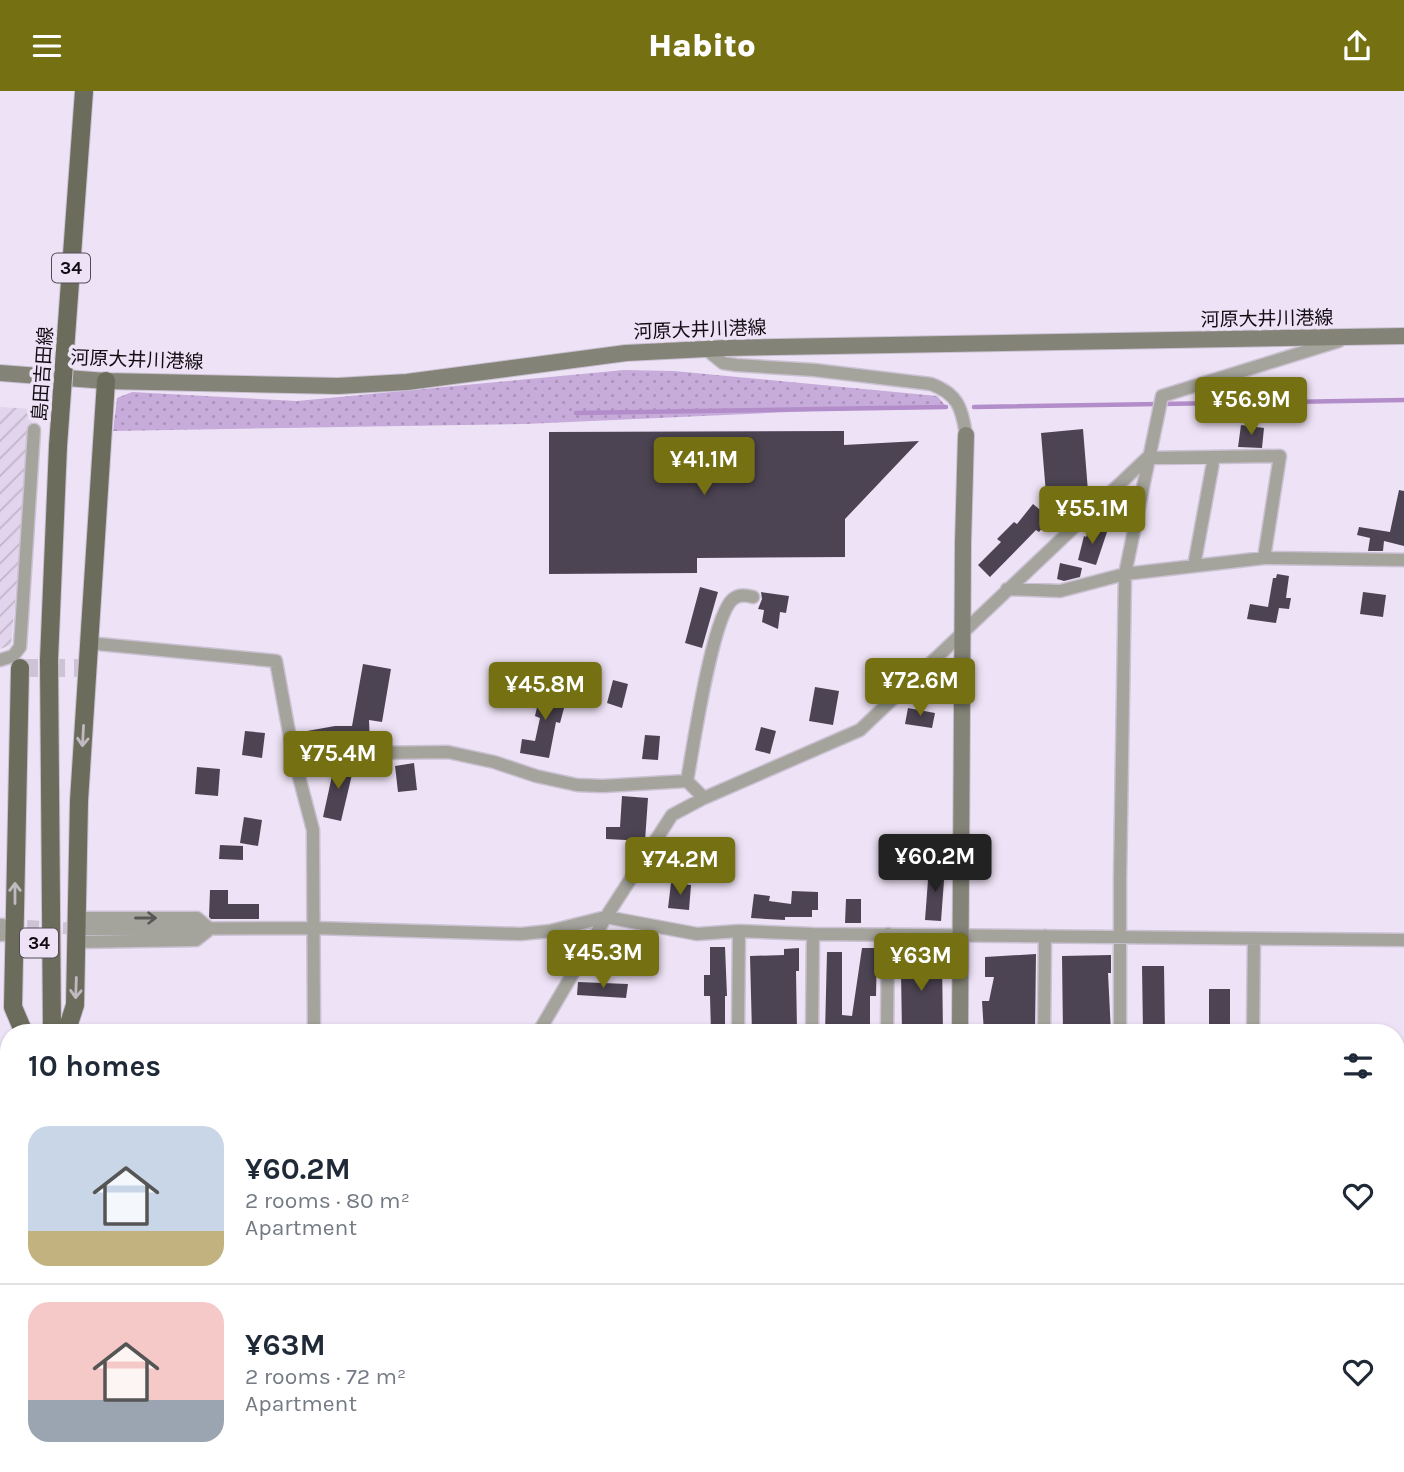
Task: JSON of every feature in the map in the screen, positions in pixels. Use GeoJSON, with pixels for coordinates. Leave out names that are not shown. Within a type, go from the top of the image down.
{"type":"FeatureCollection","features":[{"type":"Feature","properties":{"kind":"main road","name":"島田吉田線"},"geometry":{"type":"LineString","coordinates":[[40,1024],[38,854],[58,446],[83,91]]}},
{"type":"Feature","properties":{"kind":"main road","name":"河原大井川港線"},"geometry":{"type":"LineString","coordinates":[[0,373],[106,381],[338,386],[407,382],[626,353],[898,344],[1404,336]]}},
{"type":"Feature","properties":{"kind":"main road"},"geometry":{"type":"LineString","coordinates":[[69,1024],[75,1005],[80,930],[79,801],[106,381]]}},
{"type":"Feature","properties":{"kind":"main road"},"geometry":{"type":"LineString","coordinates":[[960,1024],[965,435]]}},
{"type":"Feature","properties":{"kind":"main road","name":"島田吉田線"},"geometry":{"type":"LineString","coordinates":[[49,660],[52,1024]]}},
{"type":"Feature","properties":{"kind":"main road"},"geometry":{"type":"LineString","coordinates":[[20,668],[15,852],[5,930],[13,1007],[20,1024]]}},
{"type":"Feature","properties":{"kind":"street"},"geometry":{"type":"LineString","coordinates":[[1120,1024],[1125,574],[1162,396],[1349,337]]}},
{"type":"Feature","properties":{"kind":"street"},"geometry":{"type":"LineString","coordinates":[[707,350],[723,363],[736,365],[814,370],[931,384],[954,397],[961,412],[965,435]]}},
{"type":"Feature","properties":{"kind":"street"},"geometry":{"type":"LineString","coordinates":[[0,660],[13,656],[20,647],[34,430]]}},
{"type":"Feature","properties":{"kind":"street"},"geometry":{"type":"LineString","coordinates":[[543,1024],[606,917],[672,815],[704,798],[860,730],[1147,458],[1280,456],[1264,558]]}},
{"type":"Feature","properties":{"kind":"street"},"geometry":{"type":"LineString","coordinates":[[1194,566],[1214,457]]}},
{"type":"Feature","properties":{"kind":"street"},"geometry":{"type":"LineString","coordinates":[[1007,589],[1060,591],[1125,574],[1264,558],[1404,560]]}},
{"type":"Feature","properties":{"kind":"street"},"geometry":{"type":"LineString","coordinates":[[687,781],[712,648],[724,613],[733,599],[743,594],[753,597]]}},
{"type":"Feature","properties":{"kind":"street"},"geometry":{"type":"LineString","coordinates":[[88,643],[275,661],[293,754],[313,830],[314,1024]]}},
{"type":"Feature","properties":{"kind":"street"},"geometry":{"type":"LineString","coordinates":[[293,754],[448,752],[578,785],[687,781],[704,798]]}},
{"type":"Feature","properties":{"kind":"street"},"geometry":{"type":"LineString","coordinates":[[80,930],[196,940],[210,929],[314,928],[521,934],[550,931],[606,917],[697,934],[739,931],[1404,940]]}},
{"type":"Feature","properties":{"kind":"street"},"geometry":{"type":"LineString","coordinates":[[80,930],[197,918],[210,929]]}},
{"type":"Feature","properties":{"kind":"street"},"geometry":{"type":"LineString","coordinates":[[738,1024],[739,931]]}},
{"type":"Feature","properties":{"kind":"street"},"geometry":{"type":"LineString","coordinates":[[812,1024],[813,934]]}},
{"type":"Feature","properties":{"kind":"street"},"geometry":{"type":"LineString","coordinates":[[887,1024],[888,934]]}},
{"type":"Feature","properties":{"kind":"street"},"geometry":{"type":"LineString","coordinates":[[1045,936],[1045,1024]]}},
{"type":"Feature","properties":{"kind":"street"},"geometry":{"type":"LineString","coordinates":[[1253,1024],[1254,939]]}},
{"type":"Feature","properties":{"kind":"shaded area"},"geometry":{"type":"Polygon","coordinates":[[[624,370],[674,371],[937,396],[945,405],[525,424],[113,431],[117,398],[132,392],[297,401],[624,370]]]}},
{"type":"Feature","properties":{"kind":"shaded area"},"geometry":{"type":"Polygon","coordinates":[[[0,407],[33,409],[11,645],[0,649],[0,407]]]}},
{"type":"Feature","properties":{"kind":"building"},"geometry":{"type":"Polygon","coordinates":[[[1241,425],[1264,428],[1262,448],[1238,447],[1241,425]]]}},
{"type":"Feature","properties":{"kind":"building"},"geometry":{"type":"Polygon","coordinates":[[[1083,429],[1088,491],[1046,494],[1041,433],[1083,429]]]}},
{"type":"Feature","properties":{"kind":"building"},"geometry":{"type":"Polygon","coordinates":[[[844,431],[844,445],[919,441],[845,519],[845,557],[697,558],[697,573],[549,574],[549,432],[844,431]]]}},
{"type":"Feature","properties":{"kind":"building"},"geometry":{"type":"Polygon","coordinates":[[[1399,490],[1404,491],[1404,546],[1384,541],[1383,551],[1368,551],[1370,538],[1357,535],[1359,527],[1390,532],[1399,490]]]}},
{"type":"Feature","properties":{"kind":"building"},"geometry":{"type":"Polygon","coordinates":[[[1033,504],[1050,518],[1039,532],[1036,530],[990,577],[978,565],[1001,542],[997,539],[1014,522],[1017,524],[1033,504]]]}},
{"type":"Feature","properties":{"kind":"building"},"geometry":{"type":"Polygon","coordinates":[[[1089,528],[1107,532],[1096,565],[1078,560],[1084,536],[1086,537],[1089,528]]]}},
{"type":"Feature","properties":{"kind":"building"},"geometry":{"type":"Polygon","coordinates":[[[1060,563],[1082,568],[1080,577],[1064,581],[1057,579],[1060,563]]]}},
{"type":"Feature","properties":{"kind":"building"},"geometry":{"type":"Polygon","coordinates":[[[1277,574],[1289,576],[1286,598],[1291,598],[1289,609],[1279,608],[1276,623],[1247,619],[1250,604],[1268,607],[1273,578],[1276,578],[1277,574]]]}},
{"type":"Feature","properties":{"kind":"building"},"geometry":{"type":"Polygon","coordinates":[[[700,587],[718,592],[702,648],[685,643],[700,587]]]}},
{"type":"Feature","properties":{"kind":"building"},"geometry":{"type":"Polygon","coordinates":[[[761,592],[789,596],[786,613],[780,612],[778,629],[762,622],[764,610],[758,609],[762,599],[761,592]]]}},
{"type":"Feature","properties":{"kind":"building"},"geometry":{"type":"Polygon","coordinates":[[[1363,592],[1386,595],[1383,617],[1360,614],[1363,592]]]}},
{"type":"Feature","properties":{"kind":"building"},"geometry":{"type":"Polygon","coordinates":[[[363,664],[391,669],[382,722],[369,720],[370,744],[339,745],[340,742],[310,745],[307,731],[352,726],[363,664]]]}},
{"type":"Feature","properties":{"kind":"building"},"geometry":{"type":"Polygon","coordinates":[[[613,680],[628,684],[622,708],[607,703],[613,680]]]}},
{"type":"Feature","properties":{"kind":"building"},"geometry":{"type":"Polygon","coordinates":[[[815,687],[839,691],[833,725],[809,721],[815,687]]]}},
{"type":"Feature","properties":{"kind":"building"},"geometry":{"type":"Polygon","coordinates":[[[533,688],[567,697],[560,723],[556,722],[549,758],[520,753],[522,739],[535,741],[540,718],[535,716],[538,703],[529,701],[533,688]]]}},
{"type":"Feature","properties":{"kind":"building"},"geometry":{"type":"Polygon","coordinates":[[[908,708],[935,713],[932,728],[905,724],[908,708]]]}},
{"type":"Feature","properties":{"kind":"building"},"geometry":{"type":"Polygon","coordinates":[[[761,727],[776,731],[770,754],[755,750],[761,727]]]}},
{"type":"Feature","properties":{"kind":"building"},"geometry":{"type":"Polygon","coordinates":[[[245,731],[265,733],[262,758],[242,755],[245,731]]]}},
{"type":"Feature","properties":{"kind":"building"},"geometry":{"type":"Polygon","coordinates":[[[645,735],[660,736],[658,760],[642,759],[645,735]]]}},
{"type":"Feature","properties":{"kind":"building"},"geometry":{"type":"Polygon","coordinates":[[[335,762],[354,766],[341,821],[323,817],[335,762]]]}},
{"type":"Feature","properties":{"kind":"building"},"geometry":{"type":"Polygon","coordinates":[[[414,763],[417,790],[398,792],[395,766],[414,763]]]}},
{"type":"Feature","properties":{"kind":"building"},"geometry":{"type":"Polygon","coordinates":[[[197,767],[220,769],[218,796],[195,794],[197,767]]]}},
{"type":"Feature","properties":{"kind":"building"},"geometry":{"type":"Polygon","coordinates":[[[622,796],[648,798],[645,841],[606,839],[606,827],[620,827],[622,796]]]}},
{"type":"Feature","properties":{"kind":"building"},"geometry":{"type":"Polygon","coordinates":[[[244,817],[262,820],[258,846],[240,843],[244,817]]]}},
{"type":"Feature","properties":{"kind":"building"},"geometry":{"type":"Polygon","coordinates":[[[220,845],[243,846],[243,860],[219,859],[220,845]]]}},
{"type":"Feature","properties":{"kind":"building"},"geometry":{"type":"Polygon","coordinates":[[[929,867],[945,867],[941,921],[925,920],[929,867]]]}},
{"type":"Feature","properties":{"kind":"building"},"geometry":{"type":"Polygon","coordinates":[[[671,883],[691,885],[689,910],[668,908],[671,883]]]}},
{"type":"Feature","properties":{"kind":"building"},"geometry":{"type":"Polygon","coordinates":[[[210,890],[228,890],[228,904],[259,904],[259,919],[211,919],[210,890]]]}},
{"type":"Feature","properties":{"kind":"building"},"geometry":{"type":"Polygon","coordinates":[[[792,891],[818,892],[818,910],[812,910],[812,917],[785,917],[785,920],[751,918],[754,894],[770,896],[769,901],[791,904],[792,891]]]}},
{"type":"Feature","properties":{"kind":"building"},"geometry":{"type":"Polygon","coordinates":[[[846,899],[861,899],[861,923],[845,923],[846,899]]]}},
{"type":"Feature","properties":{"kind":"building"},"geometry":{"type":"Polygon","coordinates":[[[622,938],[643,940],[642,950],[654,951],[652,966],[620,963],[622,938]]]}},
{"type":"Feature","properties":{"kind":"building"},"geometry":{"type":"Polygon","coordinates":[[[710,947],[725,947],[725,1024],[711,1024],[710,996],[704,996],[704,975],[710,975],[710,947]]]}},
{"type":"Feature","properties":{"kind":"building"},"geometry":{"type":"Polygon","coordinates":[[[917,947],[917,959],[942,958],[943,1024],[902,1024],[901,972],[898,972],[900,948],[917,947]]]}},
{"type":"Feature","properties":{"kind":"building"},"geometry":{"type":"Polygon","coordinates":[[[799,948],[799,971],[796,971],[797,1024],[752,1024],[750,956],[784,955],[784,949],[799,948]]]}},
{"type":"Feature","properties":{"kind":"building"},"geometry":{"type":"Polygon","coordinates":[[[862,948],[877,948],[876,996],[870,996],[870,1024],[825,1024],[827,952],[842,952],[842,1015],[852,1016],[862,948]]]}},
{"type":"Feature","properties":{"kind":"building"},"geometry":{"type":"Polygon","coordinates":[[[1036,954],[1035,1024],[983,1024],[982,1001],[989,1001],[994,977],[985,977],[985,957],[1036,954]]]}},
{"type":"Feature","properties":{"kind":"building"},"geometry":{"type":"Polygon","coordinates":[[[1111,955],[1111,973],[1108,973],[1111,1024],[1063,1024],[1062,956],[1111,955]]]}},
{"type":"Feature","properties":{"kind":"building"},"geometry":{"type":"Polygon","coordinates":[[[1142,966],[1164,966],[1165,1024],[1143,1024],[1142,966]]]}},
{"type":"Feature","properties":{"kind":"building"},"geometry":{"type":"Polygon","coordinates":[[[578,982],[628,984],[626,998],[577,995],[578,982]]]}},
{"type":"Feature","properties":{"kind":"building"},"geometry":{"type":"Polygon","coordinates":[[[1209,989],[1230,989],[1230,1024],[1209,1024],[1209,989]]]}},
{"type":"Feature","properties":{"kind":"waterway"},"geometry":{"type":"LineString","coordinates":[[974,407],[1404,400]]}},
{"type":"Feature","properties":{"kind":"waterway"},"geometry":{"type":"LineString","coordinates":[[576,413],[946,407]]}},
{"type":"Feature","properties":{"kind":"tunnel"},"geometry":{"type":"LineString","coordinates":[[20,668],[87,668]]}},
{"type":"Feature","properties":{"kind":"tunnel"},"geometry":{"type":"LineString","coordinates":[[9,925],[81,929]]}}]}
